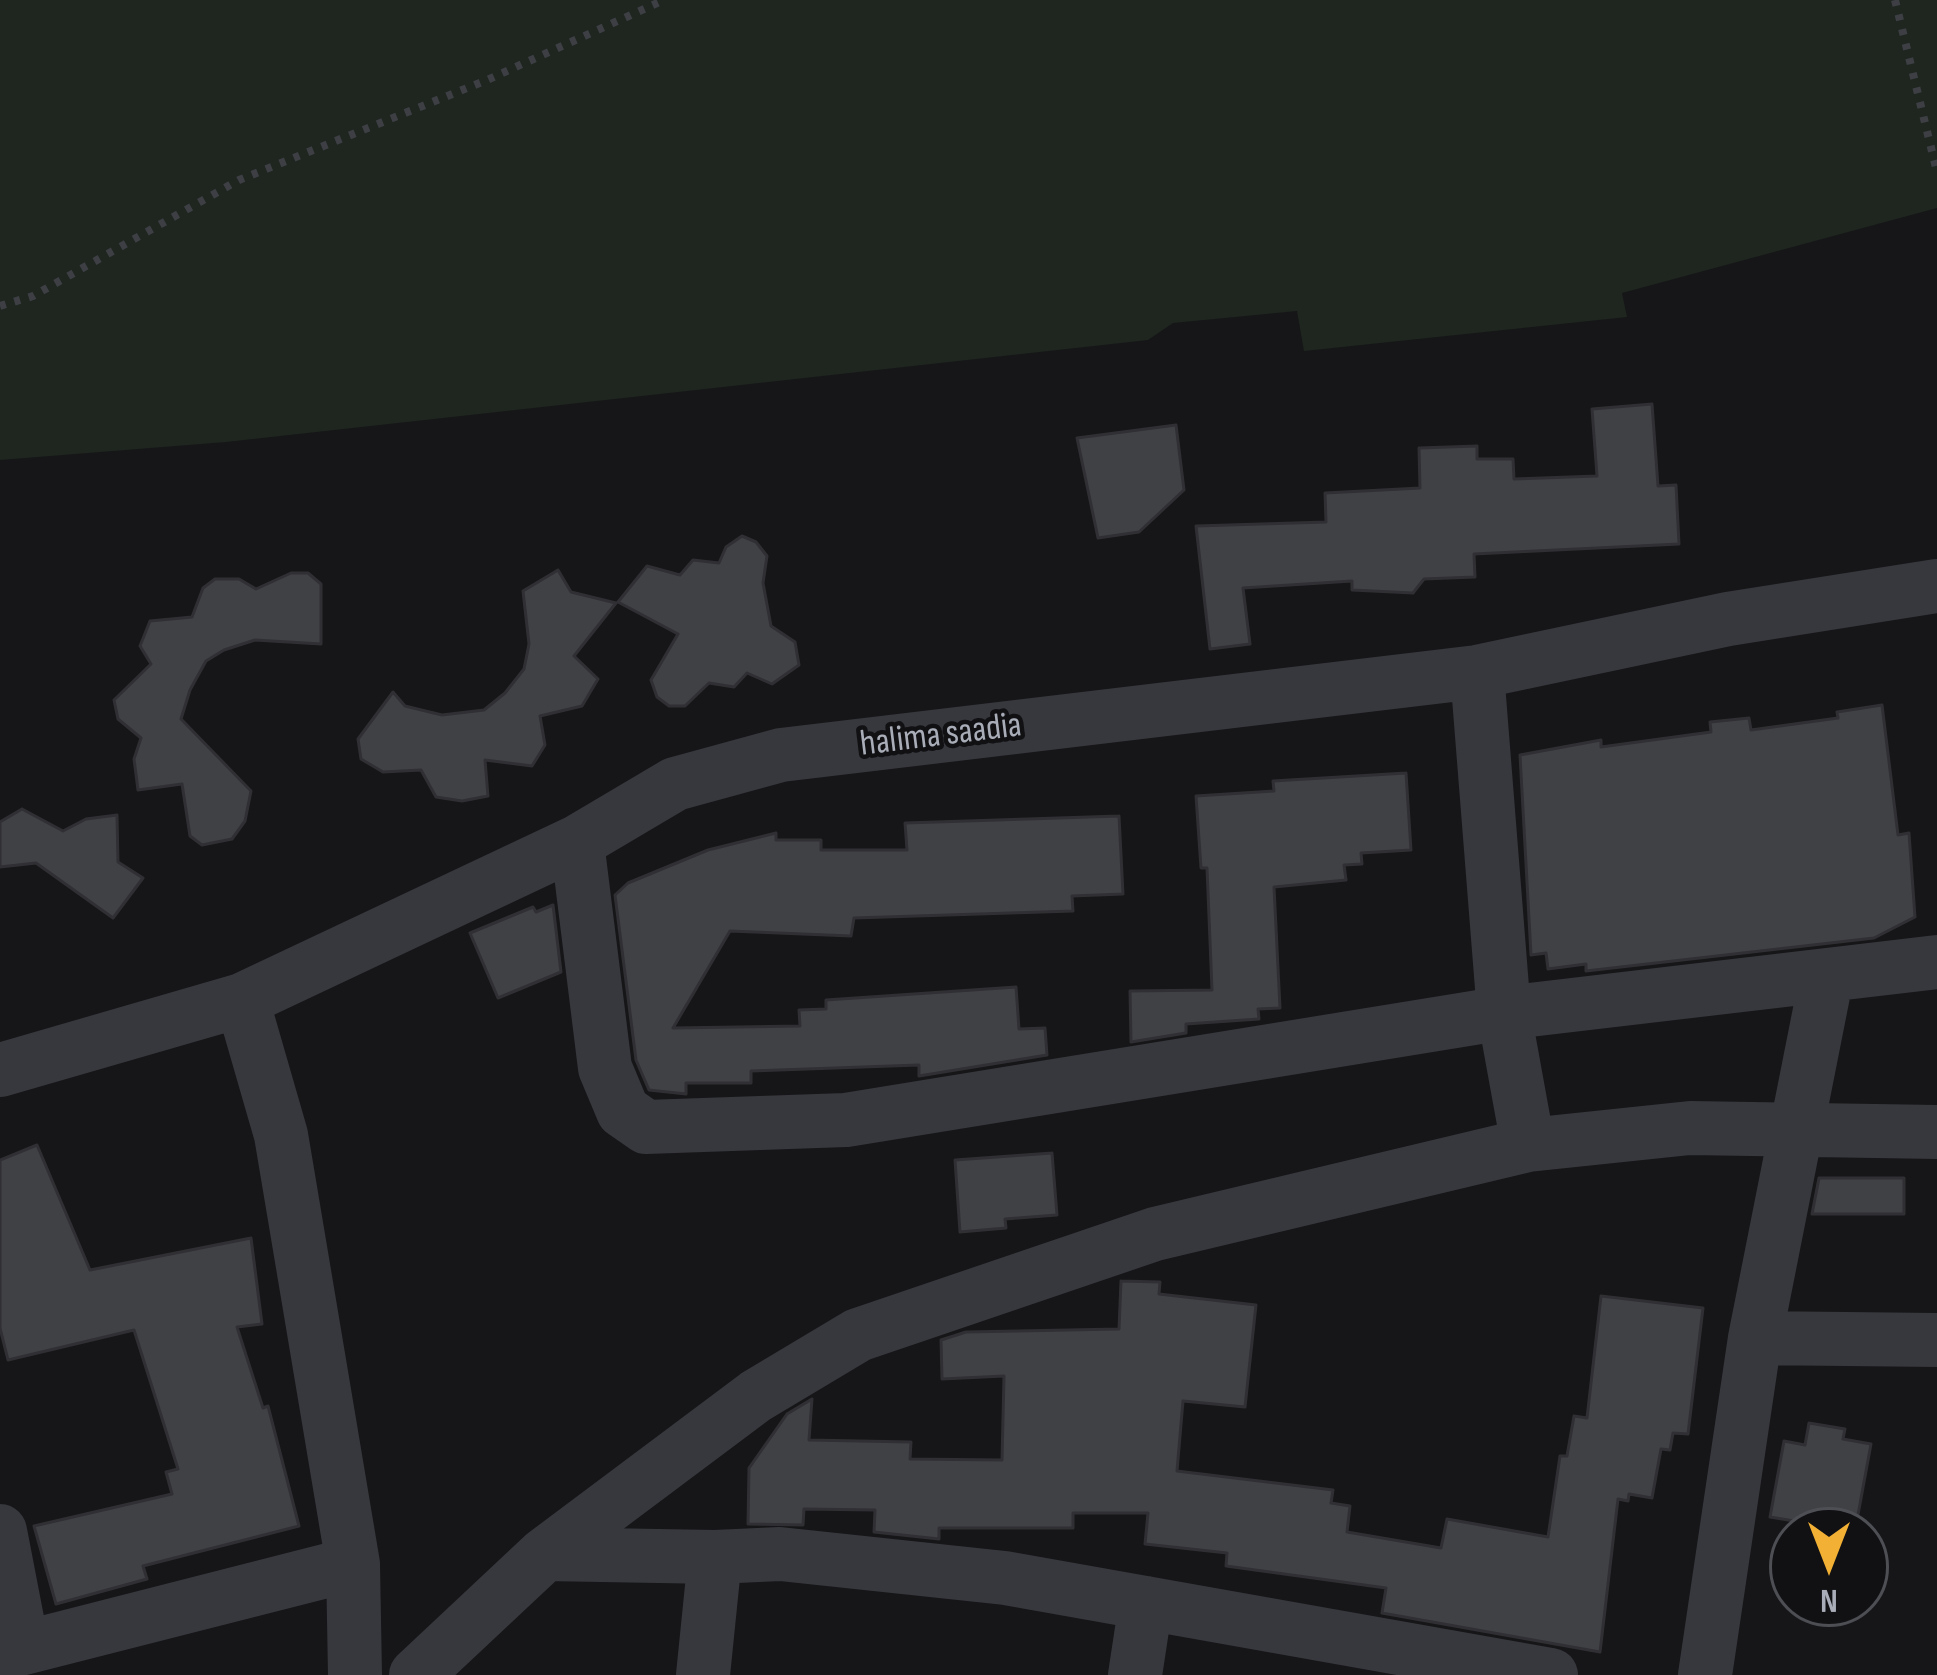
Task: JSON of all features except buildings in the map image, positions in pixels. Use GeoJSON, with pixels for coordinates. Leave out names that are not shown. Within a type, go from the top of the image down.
{"type":"FeatureCollection","features":[{"type":"Feature","properties":{"kind":"street","name":"halima saadia"},"geometry":{"type":"LineString","coordinates":[[0,1070],[242,1000],[577,842],[675,784],[781,755],[1478,672],[1728,619],[1937,586]]}},
{"type":"Feature","properties":{"kind":"street"},"geometry":{"type":"LineString","coordinates":[[1478,672],[1504,1013],[1528,1145]]}},
{"type":"Feature","properties":{"kind":"street"},"geometry":{"type":"LineString","coordinates":[[577,842],[605,1068],[622,1111],[646,1127],[846,1120],[1504,1013],[1937,962]]}},
{"type":"Feature","properties":{"kind":"street"},"geometry":{"type":"LineString","coordinates":[[1705,1675],[1755,1338],[1827,975]]}},
{"type":"Feature","properties":{"kind":"street"},"geometry":{"type":"LineString","coordinates":[[242,1000],[281,1135],[353,1564],[355,1675]]}},
{"type":"Feature","properties":{"kind":"street"},"geometry":{"type":"LineString","coordinates":[[416,1675],[545,1554],[756,1396],[858,1335],[1154,1234],[1528,1145],[1690,1128],[1937,1132]]}},
{"type":"Feature","properties":{"kind":"street"},"geometry":{"type":"LineString","coordinates":[[1755,1338],[1937,1340]]}},
{"type":"Feature","properties":{"kind":"street"},"geometry":{"type":"LineString","coordinates":[[0,1531],[11,1650],[353,1564]]}},
{"type":"Feature","properties":{"kind":"street"},"geometry":{"type":"LineString","coordinates":[[545,1554],[779,1554],[1005,1578],[1551,1675]]}},
{"type":"Feature","properties":{"kind":"street"},"geometry":{"type":"LineString","coordinates":[[703,1675],[715,1557]]}},
{"type":"Feature","properties":{"kind":"street"},"geometry":{"type":"LineString","coordinates":[[1136,1675],[1146,1603]]}},
{"type":"Feature","properties":{"kind":"path"},"geometry":{"type":"LineString","coordinates":[[0,306],[33,296],[239,180],[487,80],[664,0]]}},
{"type":"Feature","properties":{"kind":"path"},"geometry":{"type":"LineString","coordinates":[[1895,0],[1937,172]]}},
{"type":"Feature","properties":{"kind":"shaded area"},"geometry":{"type":"Polygon","coordinates":[[[0,0],[1937,0],[1937,208],[1622,293],[1627,317],[1304,351],[1297,311],[1173,323],[1148,340],[226,442],[0,460],[0,0]]]}}]}
